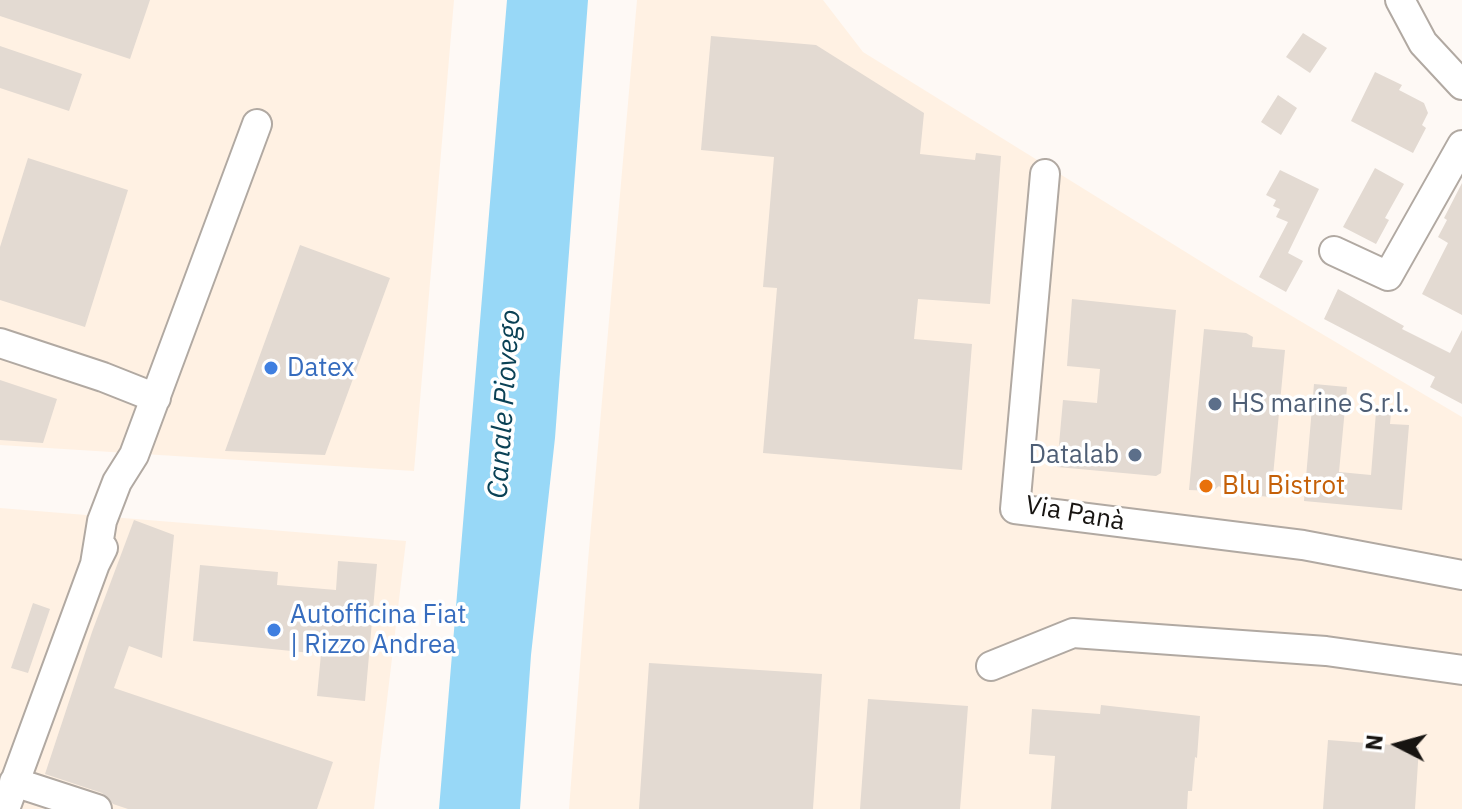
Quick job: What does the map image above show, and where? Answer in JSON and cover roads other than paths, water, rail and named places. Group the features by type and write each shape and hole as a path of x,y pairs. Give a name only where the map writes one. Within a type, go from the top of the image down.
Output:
{"street":[{"path":"1400,0 1423,43 1462,85"},
{"path":"5,809 95,564 102,521 117,482 134,455 257,124"},
{"path":"1334,251 1388,276 1462,145"},
{"name":"Via Panà","path":"1045,174 1015,509 1303,545 1462,575"},
{"path":"0,343 156,398"},
{"path":"991,666 1073,633 1326,651 1462,670"},
{"path":"14,782 97,809"}],"water":[{"name":"Canale Piovego","path":"507,0 588,0 555,438 531,655 520,809 439,809"}],"place":[{"name":"Datex","path":"271,368"},
{"name":"HS marine S.r.l.","path":"1215,404"},
{"name":"Datalab","path":"1135,455"},
{"name":"Blu Bistrot","path":"1206,486"},
{"name":"Autofficina Fiat | Rizzo Andrea","path":"274,630"}]}
